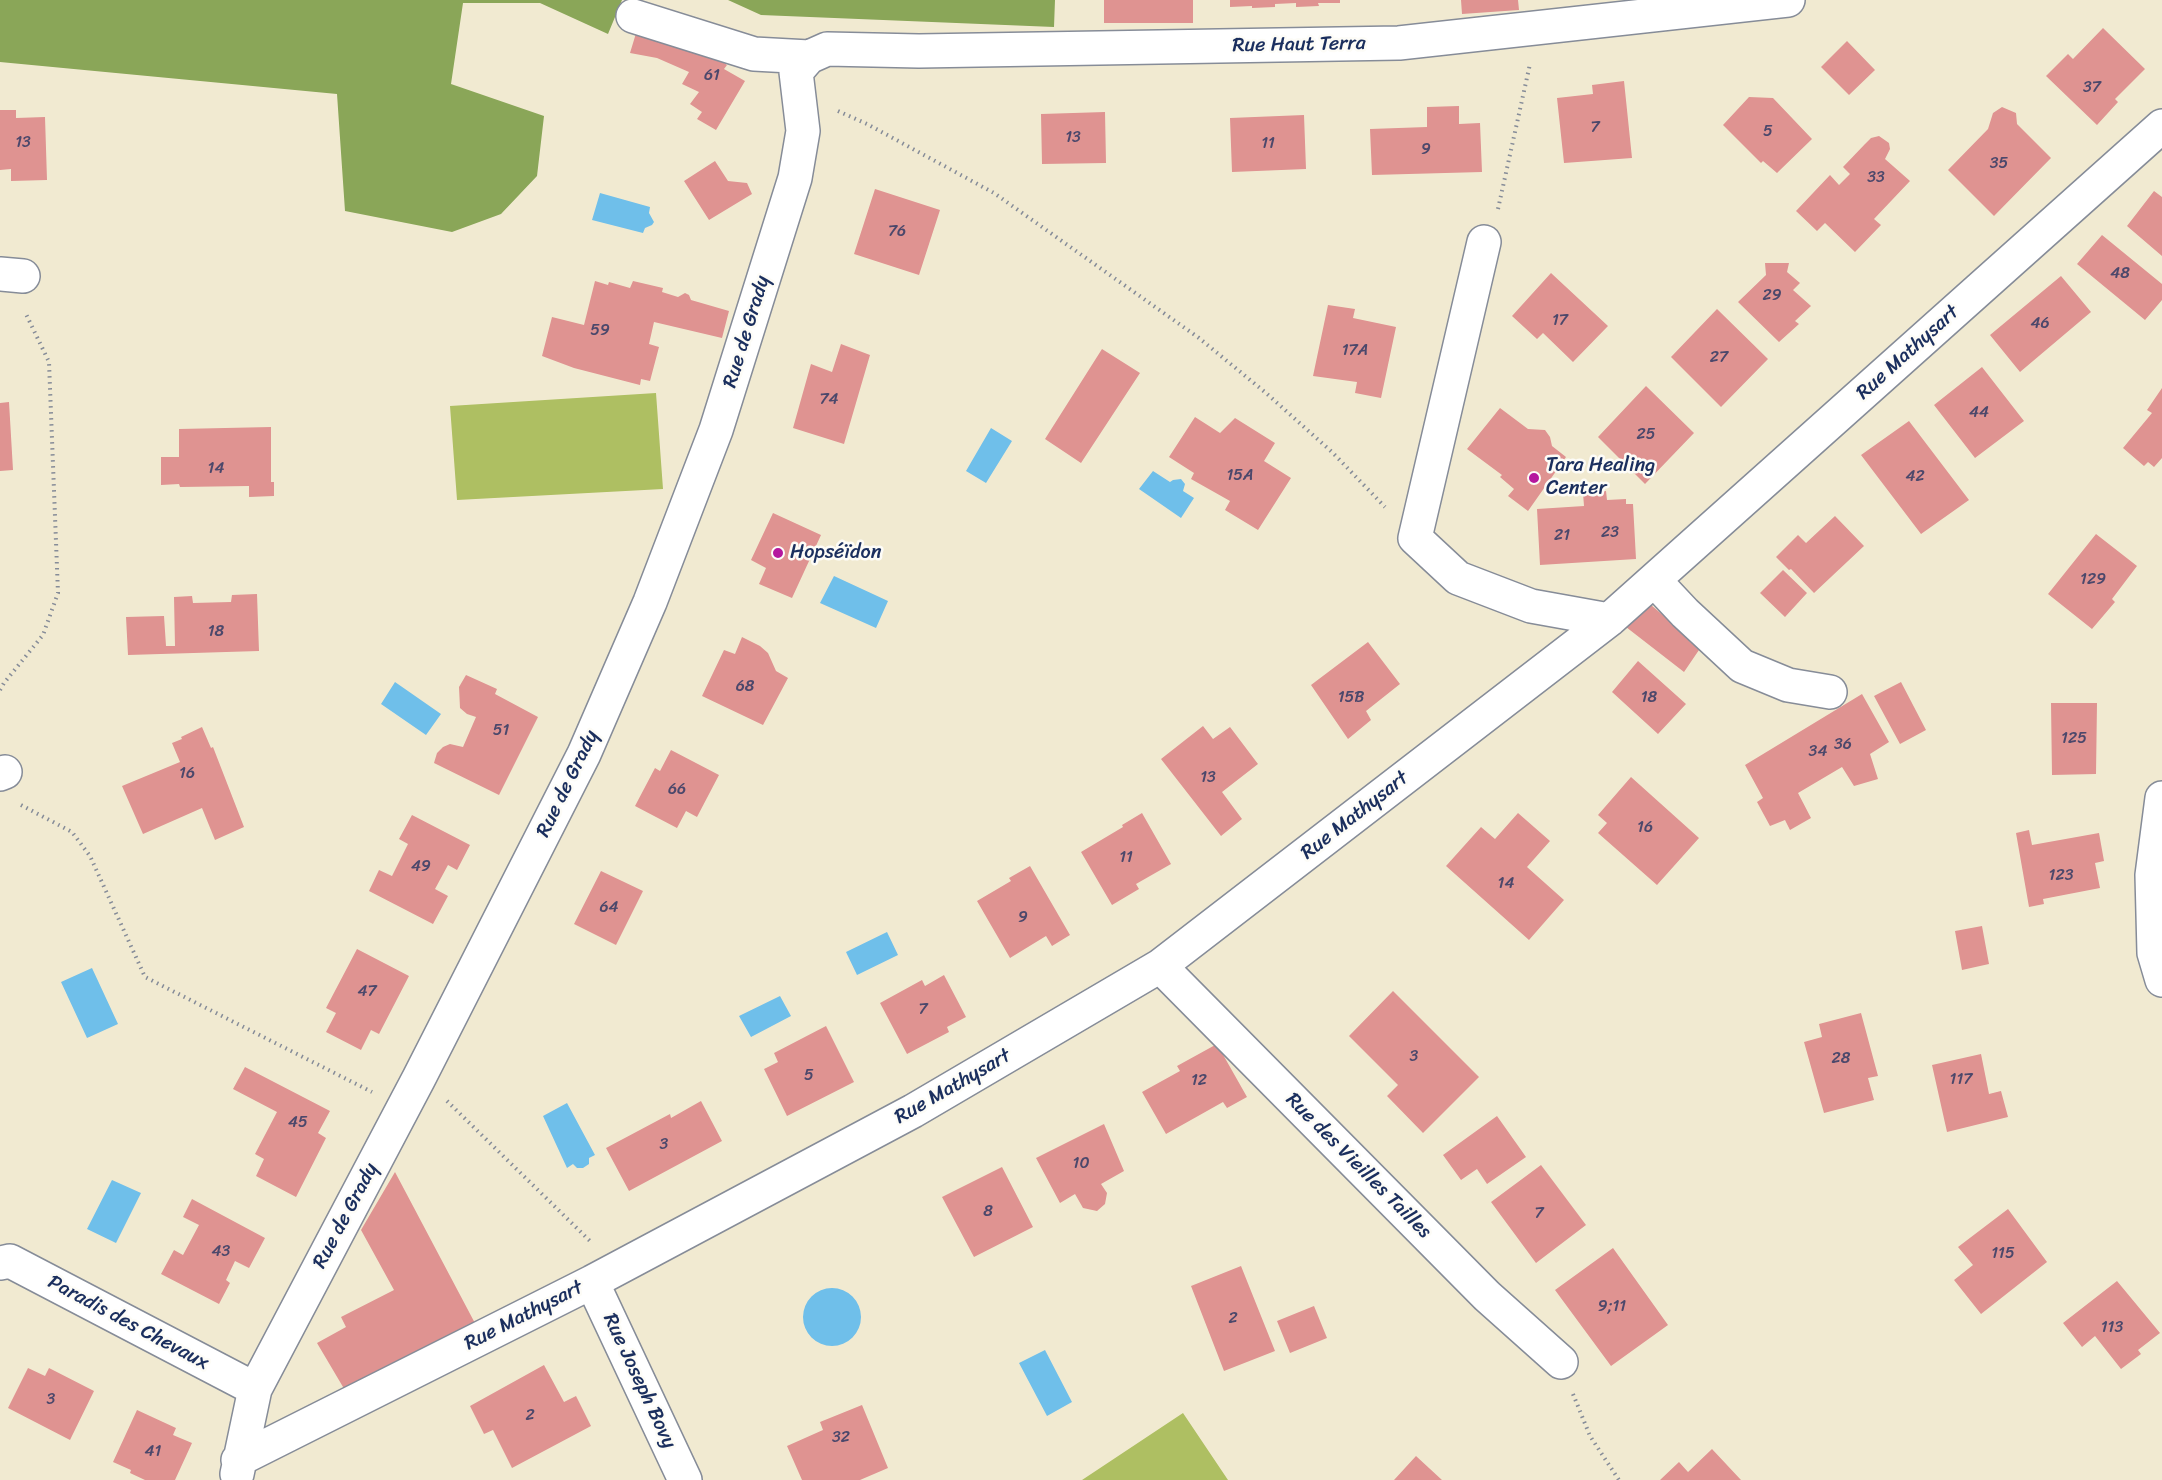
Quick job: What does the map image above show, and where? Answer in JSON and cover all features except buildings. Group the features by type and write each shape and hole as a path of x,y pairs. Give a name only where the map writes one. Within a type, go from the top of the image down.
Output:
{"street":[{"name":"Rue Haut Terra","path":"633,16 754,54 809,57 827,49 919,51 1399,43 1788,0"},
{"name":"Rue de Grady","path":"237,1470 255,1389 419,1078 584,754 650,602 716,430 795,178 803,131 796,72 809,57"},
{"name":"Rue Mathysart","path":"237,1470 913,1111 1160,966 1609,620 2162,126"},
{"path":"1484,242 1416,538 1458,578 1531,606 1609,620"},
{"path":"1654,580 1685,613 1742,666 1788,685 1830,692"},
{"path":"2162,798 2152,875 2154,953 2162,980"},
{"name":"Rue des Vieilles Tailles","path":"1160,966 1493,1302 1561,1362"},
{"name":"Paradis des Chevaux","path":"0,1263 10,1261 255,1389"},
{"name":"Rue Joseph Bovy","path":"604,1275 685,1480"}],"path":[{"path":"1484,242 1492,234 1529,68 1534,28"},
{"path":"799,93 867,124 994,193 1199,338 1266,393 1333,453 1416,538"},
{"path":"0,690 43,635 58,592 49,362 25,315 12,275"},
{"path":"6,782 72,832 90,856 145,977 402,1108"},
{"path":"419,1078 442,1096 604,1275"},
{"path":"1561,1362 1590,1436 1619,1480"}],"green space":[{"path":"0,0 622,0 608,34 540,3 463,3 451,84 544,116 537,176 501,214 452,232 345,211 337,94 0,62"},
{"path":"728,0 1055,0 1054,27 761,15"},
{"path":"656,393 663,489 457,500 450,406"},
{"path":"1183,1413 1228,1480 1082,1480"}],"water":[{"path":"600,193 650,207 649,213 654,222 645,228 643,233 592,220"},
{"path":"991,428 1012,441 986,483 966,471"},
{"path":"1153,471 1170,482 1181,479 1185,484 1183,491 1194,498 1181,518 1139,489"},
{"path":"834,576 888,601 876,628 820,603"},
{"path":"395,682 441,714 426,735 381,704"},
{"path":"887,932 898,955 857,975 846,952"},
{"path":"92,968 118,1024 87,1038 61,982"},
{"path":"780,996 791,1016 751,1037 739,1016"},
{"path":"567,1103 595,1155 589,1158 589,1164 583,1168 577,1168 573,1164 567,1168 543,1116"},
{"path":"112,1180 141,1193 116,1243 87,1229"},
{"path":"826,1288 838,1288 853,1296 861,1311 861,1323 853,1338 838,1346 826,1346 811,1338 803,1323 803,1311 811,1296"},
{"path":"1045,1350 1072,1402 1047,1416 1019,1363"}],"place":[{"name":"Tara Healing Center","path":"1534,478"},
{"name":"Hopséïdon","path":"778,553"}]}
